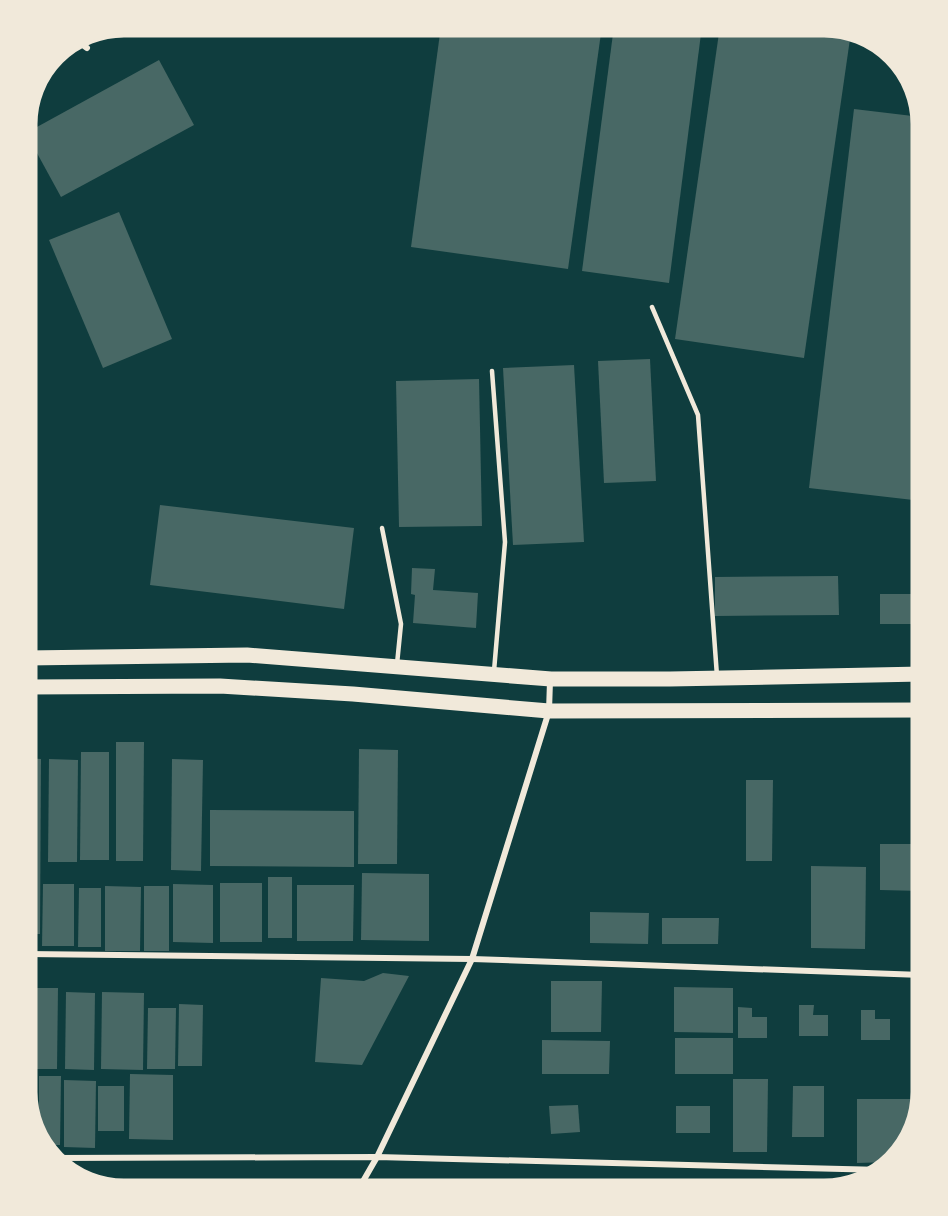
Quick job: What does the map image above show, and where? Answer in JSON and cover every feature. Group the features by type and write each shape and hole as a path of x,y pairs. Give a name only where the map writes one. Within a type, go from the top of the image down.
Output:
{"main road":[{"path":"36,658 247,655 551,679 912,674"},
{"path":"36,687 220,686 353,694 549,711 912,711"}],"street":[{"path":"363,1180 377,1157 472,959 549,711 551,679"},
{"path":"36,954 472,959 912,975"},
{"path":"66,1158 377,1157 864,1170"}],"lane":[{"path":"652,307 698,415 717,678"},
{"path":"492,371 505,542 494,674"},
{"path":"382,528 401,624 396,666"}],"building":[{"path":"440,36 601,36 568,269 411,247"},
{"path":"613,36 701,36 669,283 582,271"},
{"path":"719,36 830,36 850,40 804,358 675,339"},
{"path":"159,60 194,125 61,197 36,151 36,128"},
{"path":"854,109 911,116 912,500 809,488"},
{"path":"119,212 172,339 103,368 49,240"},
{"path":"650,359 656,481 604,483 598,361"},
{"path":"574,365 584,542 513,545 503,368"},
{"path":"479,379 482,526 399,527 396,381"},
{"path":"160,505 354,528 344,609 150,585"},
{"path":"412,568 435,569 433,590 478,593 476,628 413,623 415,595 411,594"},
{"path":"838,576 839,615 715,616 715,577"},
{"path":"880,594 912,594 912,624 880,624"},
{"path":"116,742 144,742 143,861 116,861"},
{"path":"359,749 398,750 397,864 358,864"},
{"path":"81,752 109,752 109,860 80,860"},
{"path":"36,759 41,759 40,934 36,934"},
{"path":"49,759 78,760 77,862 48,862"},
{"path":"172,759 203,760 201,871 171,870"},
{"path":"746,780 773,780 772,861 746,861"},
{"path":"210,810 354,811 354,867 210,866"},
{"path":"880,844 912,844 912,891 880,890"},
{"path":"811,866 866,867 865,949 811,948"},
{"path":"362,873 429,874 429,941 361,940"},
{"path":"268,877 292,877 292,938 268,938"},
{"path":"220,883 262,883 262,942 220,942"},
{"path":"43,884 74,884 74,946 42,946"},
{"path":"173,884 213,885 213,943 173,942"},
{"path":"297,885 354,885 353,941 297,941"},
{"path":"105,886 141,887 140,951 105,951"},
{"path":"144,886 169,886 169,951 144,951"},
{"path":"79,888 101,888 101,947 78,947"},
{"path":"590,912 649,913 648,944 590,943"},
{"path":"662,918 719,918 718,944 662,944"},
{"path":"383,973 409,976 362,1065 315,1062 321,978 364,981"},
{"path":"551,981 602,981 601,1032 551,1032"},
{"path":"674,987 733,988 733,1033 674,1032"},
{"path":"36,988 58,988 57,1069 36,1069"},
{"path":"66,992 95,993 94,1070 65,1069"},
{"path":"102,992 144,993 143,1070 101,1069"},
{"path":"179,1004 203,1005 202,1066 178,1066"},
{"path":"799,1005 814,1005 813,1015 828,1015 828,1036 799,1036"},
{"path":"738,1007 752,1008 752,1017 767,1017 767,1038 738,1038"},
{"path":"148,1008 176,1008 175,1069 147,1069"},
{"path":"861,1010 875,1010 875,1019 890,1019 890,1040 861,1040"},
{"path":"675,1038 733,1038 733,1074 675,1074"},
{"path":"542,1040 610,1041 609,1074 542,1074"},
{"path":"130,1074 173,1075 173,1140 129,1139"},
{"path":"39,1076 61,1076 60,1145 54,1145 51,1141 39,1115"},
{"path":"733,1079 768,1079 767,1152 733,1152"},
{"path":"64,1080 96,1081 95,1148 64,1147"},
{"path":"98,1086 124,1086 124,1131 98,1131"},
{"path":"793,1086 824,1086 824,1137 792,1137"},
{"path":"857,1099 911,1099 905,1126 890,1150 876,1162 857,1163"},
{"path":"578,1105 580,1132 551,1134 549,1106"},
{"path":"676,1106 710,1106 710,1133 676,1133"}]}
